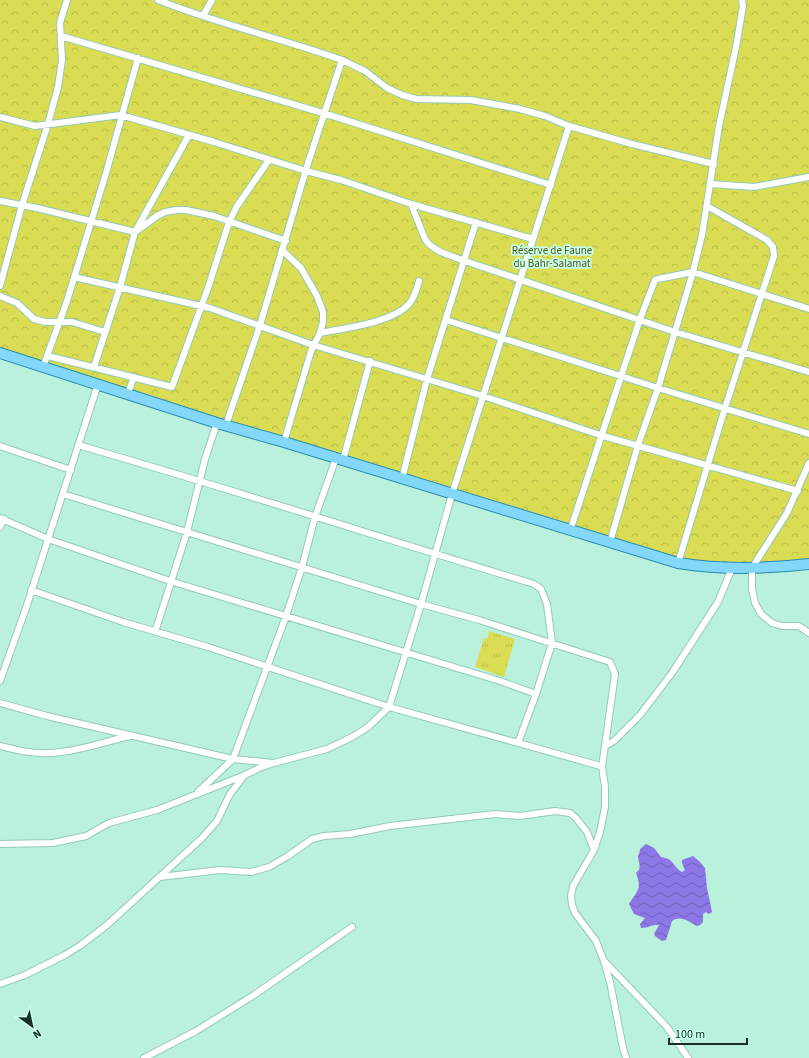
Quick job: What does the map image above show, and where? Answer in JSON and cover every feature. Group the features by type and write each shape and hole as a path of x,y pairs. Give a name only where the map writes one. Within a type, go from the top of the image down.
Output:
{"main road":[{"path":"0,353 221,424 284,442 678,564 732,568 809,564"}],"street":[{"path":"0,286 22,205 48,124 58,87 61,71 62,16 67,0"},
{"path":"158,0 203,16 315,50 342,60 365,71 387,88 402,95 416,99 471,100 520,109 545,116 569,126 632,144 714,164"},
{"path":"203,16 212,0"},
{"path":"610,542 638,445 676,332 693,272 711,184 719,126 744,2"},
{"path":"61,36 323,114 551,186"},
{"path":"44,366 60,322 106,173 138,58"},
{"path":"155,632 170,580 187,532 200,480 260,325 323,114 342,60"},
{"path":"0,117 31,126 121,115 306,171 368,188 411,204 533,239"},
{"path":"0,844 53,843 86,836 109,823 157,810 259,768 327,749 354,736 368,727 389,707 436,554 452,494 569,126"},
{"path":"94,367 120,287 135,232 189,135"},
{"path":"48,356 172,387 208,288 229,222 237,206 269,160"},
{"path":"711,184 754,188 809,177"},
{"path":"0,201 135,232 165,212 186,210 214,216 286,241"},
{"path":"411,204 428,244 434,248 465,261 676,332 809,372"},
{"path":"678,564 725,408 774,256 773,247 767,240 707,206"},
{"path":"402,479 427,379 476,222"},
{"path":"282,250 301,268 317,296 323,312 323,322 314,345 284,442"},
{"path":"570,531 640,319 655,280 658,278 693,272 809,309"},
{"path":"74,277 201,306 260,325 314,345 483,396 602,436 798,491"},
{"path":"320,332 361,325 387,317 403,310 410,303 419,281"},
{"path":"0,296 17,303 34,319 45,322 72,322 105,332"},
{"path":"446,320 658,388 809,434"},
{"path":"195,795 233,759 286,616 302,567 315,517 339,459 370,361"},
{"path":"128,394 134,377"},
{"path":"0,681 1,671 31,590 98,384"},
{"path":"78,445 200,480 534,584 541,590 547,604 552,643 536,694 518,743"},
{"path":"0,446 71,470"},
{"path":"809,463 798,491 787,513 752,568 752,589 755,603 761,614 772,623 782,626 799,626 809,633"},
{"path":"63,494 421,604 479,620 610,662 615,674 602,768 605,787 604,807 600,832 594,850 573,886 571,896 575,913 596,941 604,961 610,982 626,1058"},
{"path":"0,527 2,518 48,539 170,580 500,681 536,694"},
{"path":"605,746 614,741 640,715 672,673 718,602 732,568"},
{"path":"31,590 155,632 389,707 597,765 602,768"},
{"path":"0,703 47,716 233,759 274,763"},
{"path":"0,746 19,751 49,753 73,750 133,735"},
{"path":"0,984 25,974 64,955 81,945 107,925 210,829 217,821 230,794 245,775"},
{"path":"160,877 220,870 251,872 269,867 312,839 324,836 350,834 390,826 495,814 520,816 555,811 570,813 587,832 594,850"},
{"path":"144,1058 196,1032 254,995 352,927"},
{"path":"604,961 668,1027 688,1058"}],"green space":[{"name":"Réserve de Faune du Bahr-Salamat","path":"0,0 809,0 809,564 697,566 0,353"},
{"path":"489,631 515,639 504,677 475,667 484,638 487,639"}],"water":[{"path":"646,844 654,848 661,857 669,859 682,872 685,870 682,860 693,856 705,868 712,912 709,914 706,912 703,914 703,922 697,926 688,921 675,919 672,921 666,940 662,941 654,934 659,925 641,928 640,924 645,918 634,914 629,904 639,886 636,873 640,867 638,856 640,849"}]}
